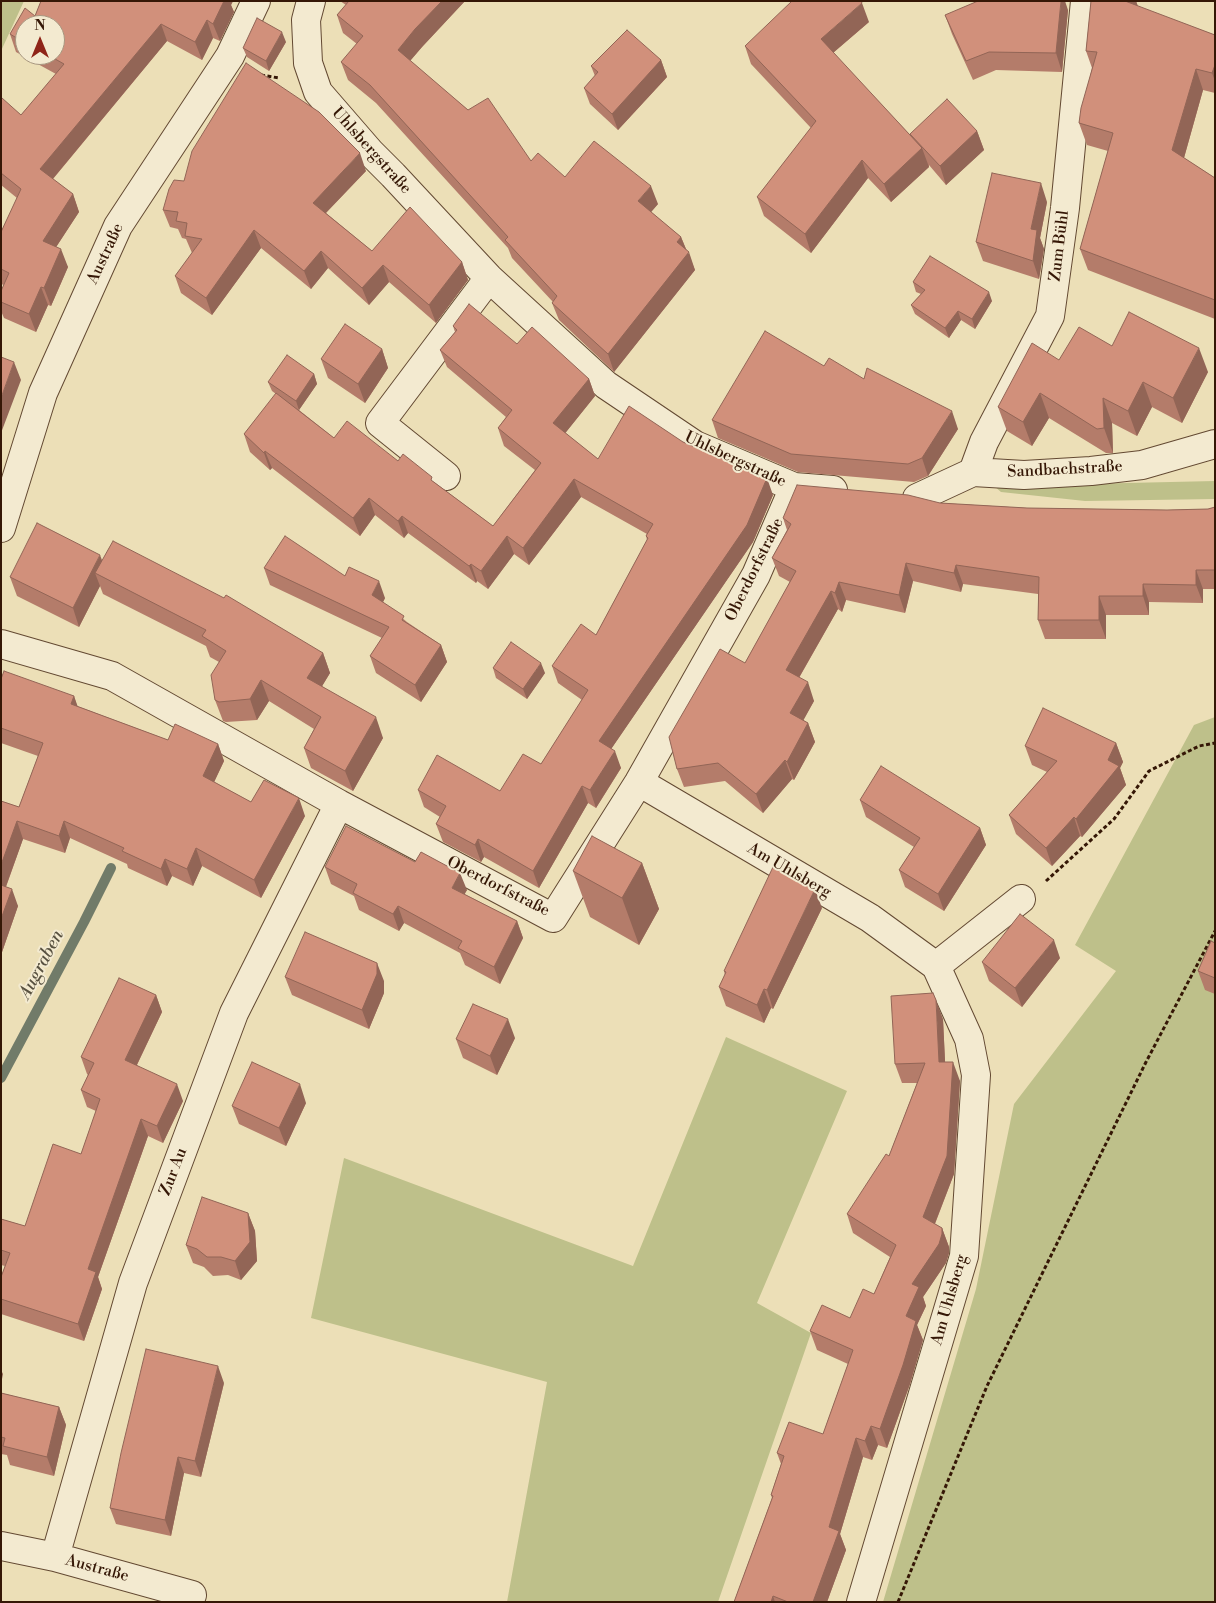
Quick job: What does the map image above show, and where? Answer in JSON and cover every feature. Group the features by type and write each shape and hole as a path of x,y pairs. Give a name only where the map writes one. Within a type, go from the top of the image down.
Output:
{"street":[{"name":"Austraße","path":"1,528 43,392 118,226 230,56 256,1"},
{"name":"Uhlsbergstraße","path":"311,1 306,20 308,63 318,92 370,152 488,278 606,386 695,444 794,487 860,493"},
{"name":"Zum Bühl","path":"973,472 984,442 1050,316 1065,208 1085,1"},
{"path":"446,476 380,423 488,278"},
{"name":"Sandbachstraße","path":"917,498 973,472 1024,475 1091,471 1142,465 1215,444"},
{"name":"Oberdorfstraße","path":"1,644 112,676 339,804 553,918 639,782 756,575 794,487"},
{"path":"888,495 917,498 948,506 958,506"},
{"name":"Am Uhlsberg","path":"639,782 870,918 936,966 968,1039 976,1075 964,1256 861,1602"},
{"name":"Zur Au","path":"55,1558 133,1283 234,1013 339,804"},
{"path":"936,966 1021,899"},
{"name":"Austraße","path":"1,1546 55,1558 192,1595"}],"path":[{"path":"1021,899 1046,880 1114,819 1149,771 1199,746 1215,743"},
{"path":"898,1602 987,1386 1146,1062 1215,931"}],"green space":[{"path":"1,1 24,1 18,15 15,15 15,21 1,51"},
{"path":"1215,481 1215,499 1085,501 1001,492 994,486"},
{"path":"1215,717 1215,1602 883,1602 976,1289 1014,1104 1116,971 1075,945 1194,725"},
{"path":"726,1037 847,1091 757,1303 811,1333 718,1602 507,1602 547,1382 311,1318 344,1158 633,1266"}],"building":[{"path":"41,1 224,1 213,24 207,20 195,42 161,24 40,169 73,194 43,241 61,249 44,288 41,287 29,314 1,302 1,291 9,273 1,269 1,232 21,189 1,173 1,99 21,115 65,65 65,15 35,15"},
{"path":"349,1 442,1 398,50 468,110 488,98 531,161 538,153 565,177 594,141 651,186 638,201 681,237 677,242 689,252 608,354 552,303 557,296 505,240 508,237 370,85 341,62 363,36 337,15"},
{"path":"792,1 861,1 862,3 821,39 922,148 884,184 862,160 805,234 757,197 816,121 745,46"},
{"path":"978,1 1061,1 1056,53 989,52 966,61 945,15"},
{"path":"1091,1 1125,1 1215,35 1215,65 1212,73 1196,69 1172,150 1215,178 1215,300 1080,249 1113,133 1079,123 1081,108 1097,52 1086,51"},
{"path":"25,8 34,15 21,15"},
{"path":"257,18 282,32 266,61 243,48"},
{"path":"15,25 15,37 10,34"},
{"path":"627,30 661,60 612,114 584,88 598,72 591,66"},
{"path":"246,63 319,112 360,153 313,203 372,251 410,207 462,262 429,305 383,265 362,288 321,251 304,271 254,230 206,298 175,276 202,239 185,236 187,223 176,221 178,212 163,210 169,189 174,180 184,181 192,151"},
{"path":"947,99 977,131 940,166 910,134"},
{"path":"992,173 1041,183 1031,229 1037,230 1033,261 976,242"},
{"path":"930,256 989,292 972,319 958,311 945,328 911,305 925,290 913,282"},
{"path":"469,304 517,344 532,327 589,379 553,423 598,459 629,406 683,442 767,478 747,525 599,741 615,751 590,790 582,786 533,871 478,839 475,845 436,824 446,806 418,790 437,755 500,791 523,754 541,764 588,690 552,666 581,624 596,635 648,538 646,536 653,524 574,479 523,548 507,536 481,571 471,564 469,566 402,516 398,521 369,498 353,518 265,451 264,453 244,434 276,393 334,438 347,421 398,461 403,454 432,477 431,480 493,526 541,463 498,428 512,410 440,350 457,330 453,326"},
{"path":"1129,312 1199,348 1173,398 1143,382 1128,411 1103,398 1104,428 1097,429 1040,393 1023,422 998,407 1032,343 1059,360 1079,327 1112,346"},
{"path":"345,324 382,349 358,384 321,359"},
{"path":"765,331 824,366 829,358 864,379 867,368 952,411 922,458 908,464 791,454 712,420"},
{"path":"287,355 314,374 296,401 268,382"},
{"path":"1,357 14,362 1,398"},
{"path":"797,485 908,495 940,503 1027,508 1167,510 1208,509 1215,507 1215,570 1196,570 1196,585 1143,584 1143,596 1099,596 1099,620 1038,620 1039,577 956,565 954,573 906,563 899,595 839,582 835,593 831,591 786,670 808,682 790,713 808,723 787,762 785,760 756,794 718,763 677,769 669,737 720,649 745,663 796,571 772,558 791,524 783,518"},
{"path":"37,523 100,555 73,608 10,577"},
{"path":"285,536 345,576 349,567 379,581 372,595 404,616 402,620 441,645 415,685 370,656 389,627 264,568"},
{"path":"113,541 224,598 226,595 323,653 307,678 376,717 345,771 304,748 321,717 261,680 250,699 219,702 215,700 211,675 226,651 202,636 206,630 95,573"},
{"path":"511,642 541,663 523,689 493,668"},
{"path":"4,671 74,696 71,704 168,740 175,724 218,744 203,776 251,802 264,780 299,798 254,880 196,848 187,869 165,859 161,869 122,851 124,848 64,821 59,836 17,821 1,865 1,801 19,807 43,743 1,728 1,679"},
{"path":"1043,708 1116,743 1108,760 1119,766 1076,819 1074,817 1046,848 1009,815 1057,761 1025,746"},
{"path":"881,766 980,828 938,894 899,870 920,838 860,800"},
{"path":"346,826 415,862 421,852 460,873 452,888 517,921 494,967 458,948 462,941 398,906 393,914 353,893 357,884 325,867"},
{"path":"592,836 642,863 622,898 573,871"},
{"path":"773,867 815,889 767,990 764,989 757,1005 719,987 726,972 724,971"},
{"path":"1,885 12,889 1,919"},
{"path":"1020,914 1054,940 1015,988 982,962"},
{"path":"305,932 377,963 377,974 362,1010 285,977"},
{"path":"1211,941 1215,943 1215,978 1198,971"},
{"path":"119,978 156,995 125,1060 177,1084 157,1126 141,1119 88,1269 96,1272 78,1324 1,1299 1,1277 10,1253 1,1250 1,1219 25,1226 53,1144 81,1154 100,1099 81,1090 94,1063 81,1057"},
{"path":"933,993 936,1000 939,1062 953,1062 947,1156 923,1217 942,1228 942,1234 939,1244 912,1284 919,1287 906,1316 916,1321 903,1365 880,1429 871,1426 865,1441 856,1438 829,1527 839,1531 813,1602 788,1602 773,1596 771,1602 734,1602 773,1496 771,1495 784,1456 777,1453 789,1422 823,1434 853,1350 810,1331 822,1305 850,1318 863,1289 874,1294 896,1245 847,1214 886,1154 889,1156 925,1063 895,1064 891,996"},
{"path":"473,1004 508,1019 490,1056 456,1039"},
{"path":"252,1062 300,1084 279,1128 232,1106"},
{"path":"202,1197 248,1213 250,1242 235,1261 221,1257 207,1257 197,1249 186,1245"},
{"path":"146,1349 218,1366 195,1461 178,1457 165,1520 110,1508"},
{"path":"1,1393 59,1407 47,1457 3,1446 5,1438 1,1437"}],"waterway":[{"name":"Augraben","path":"1,1078 111,868"}]}
